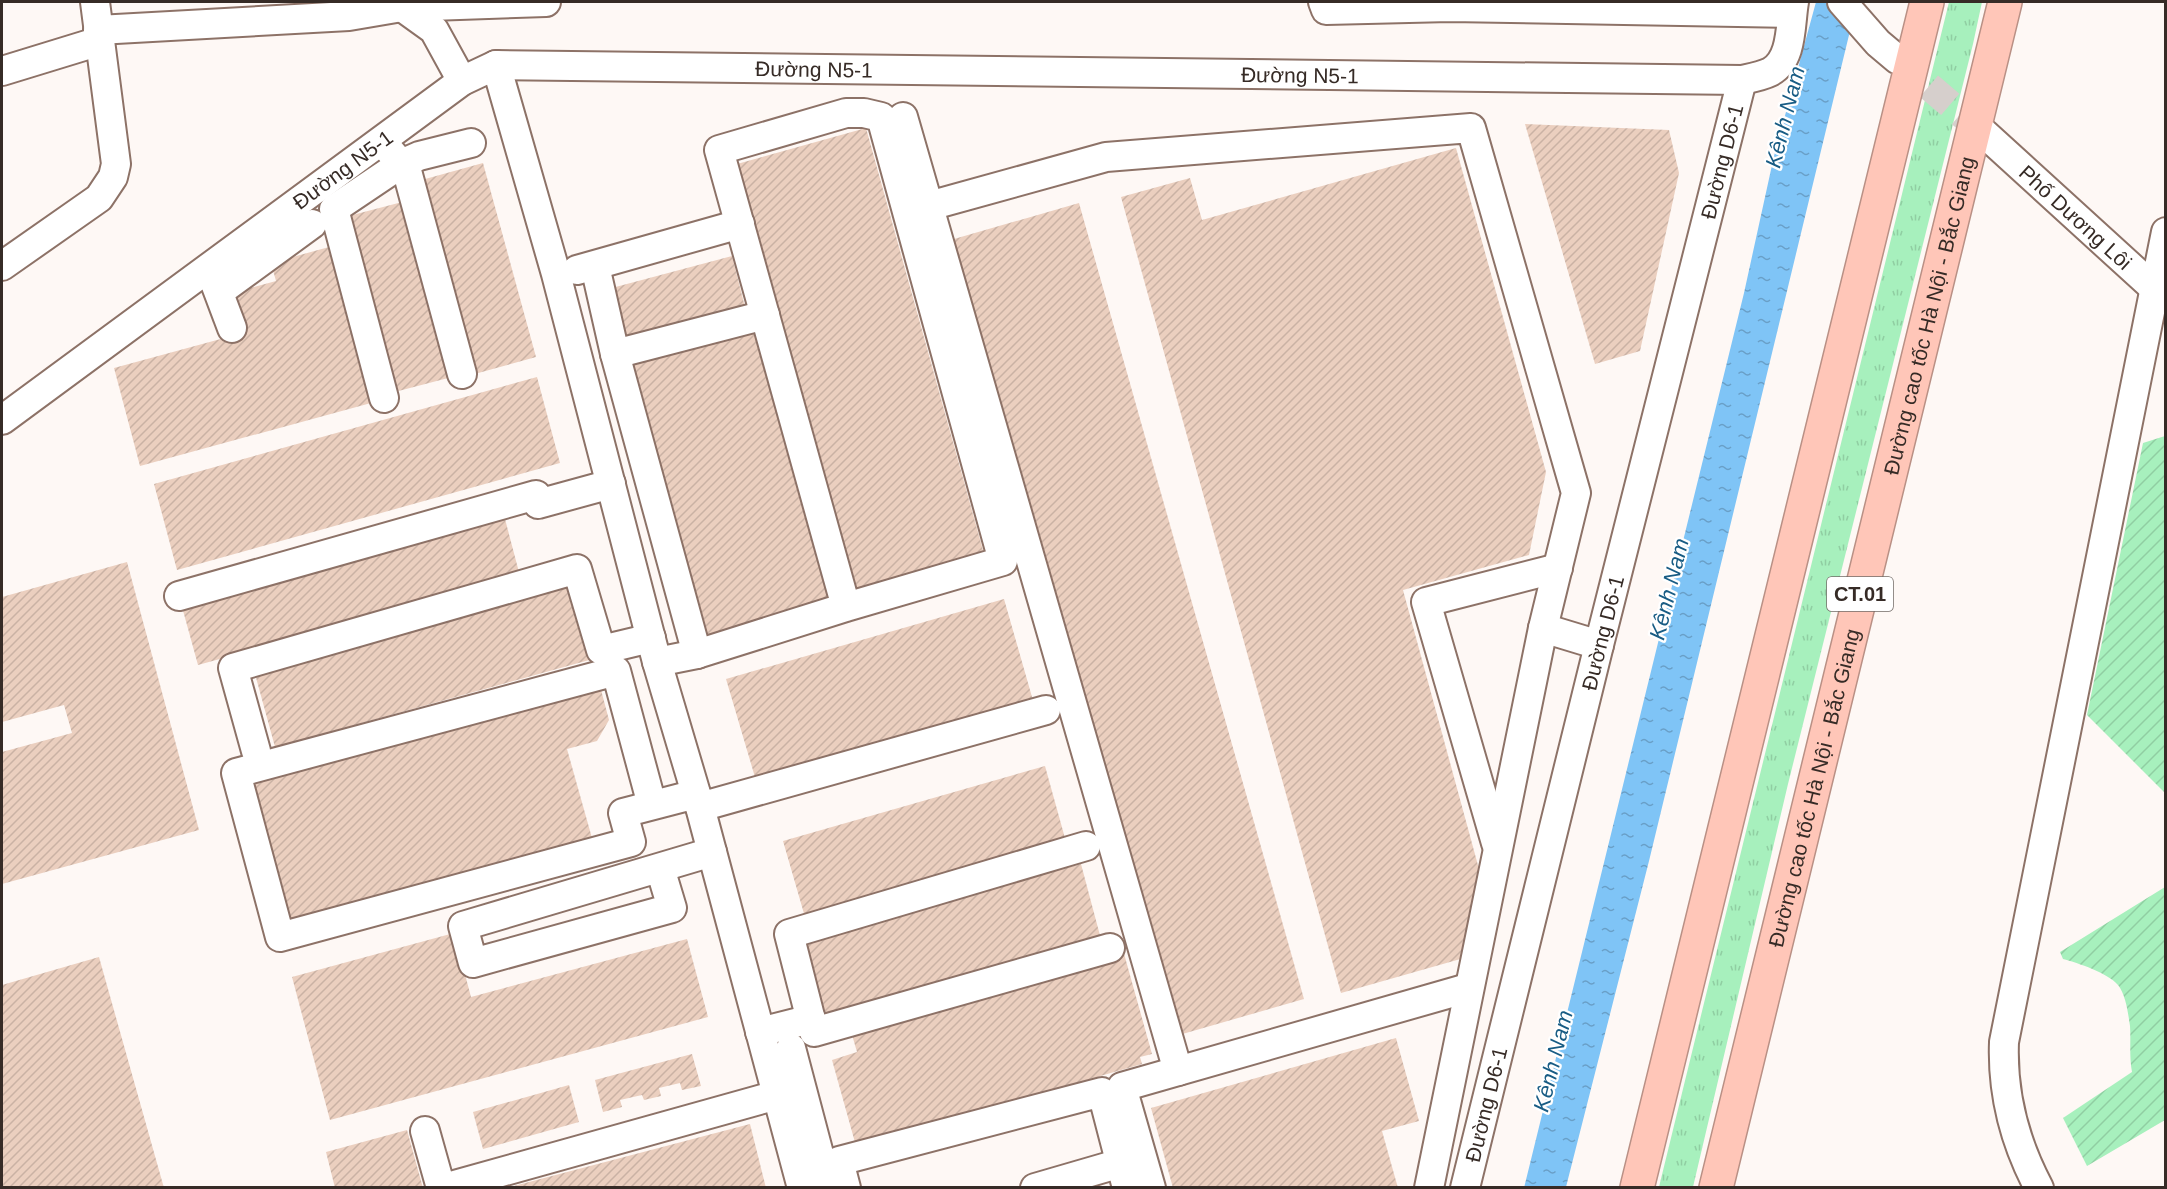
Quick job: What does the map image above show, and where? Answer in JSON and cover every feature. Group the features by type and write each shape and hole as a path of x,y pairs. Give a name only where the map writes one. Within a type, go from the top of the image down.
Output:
{"highway":[{"path":"1638,1188 1927,2"},
{"name":"Đường cao tốc Hà Nội - Bắc Giang","path":"1716,1188 2005,2"}],"street":[{"path":"2,266 99,198 113,177 116,164 95,2"},
{"path":"2,71 99,35 218,12 350,16 401,4 546,2"},
{"path":"1323,2 1326,10 1449,4 1793,7"},
{"path":"1842,2 1888,51"},
{"path":"401,4 434,30 462,81"},
{"name":"Đường N5-1","path":"2,420 214,280 381,141 462,81 496,65 1742,81 1771,72 1780,64 1785,56 1793,7"},
{"path":"496,65 556,274 654,650 698,800 802,1188"},
{"name":"Đường D6-1","path":"1466,1188 1599,645 1742,81"},
{"path":"256,751 232,668 577,569 601,650 654,650 697,654 1002,561 881,117 864,112 846,114 719,150 846,607"},
{"path":"903,117 1178,1071"},
{"path":"929,206 1106,157 1471,128 1576,493 1543,628 1429,1188"},
{"name":"Phố Dương Lôi","path":"1985,134 2160,295"},
{"path":"381,141 407,171 462,374"},
{"path":"384,398 334,209 401,165 419,156 471,143"},
{"path":"232,328 214,280 312,224"},
{"path":"556,274 595,266 740,224"},
{"path":"2039,1188 2013,1130 2005,1085 2004,1042 2160,295 2166,232"},
{"path":"595,266 615,354 697,654"},
{"path":"615,354 765,315"},
{"path":"179,596 536,495 538,504 611,484"},
{"path":"1497,848 1425,602 1558,568"},
{"path":"1543,628 1599,645"},
{"path":"652,805 616,671 236,772 280,937 630,842 623,813 652,805 698,800 1046,710"},
{"path":"1086,846 789,934 814,1032 1110,948"},
{"path":"660,868 672,908 473,963 463,926 712,852"},
{"path":"1152,1188 1122,1087 1468,988"},
{"path":"760,1032 811,1019"},
{"path":"791,1048 828,1188"},
{"path":"846,1188 839,1161 1102,1092 1124,1175 1035,1188"},
{"path":"425,1131 442,1188 777,1095"}],"green space":[{"path":"1949,2 1982,2 1973,44 1788,784 1693,1187 1659,1187"},
{"path":"2166,436 2165,793 2087,715 2143,443"},
{"path":"2165,887 2165,1120 2087,1166 2063,1118 2132,1072 2130,1026 2125,999 2118,985 2100,973 2063,959 2060,952"}],"water":[{"name":"Kênh Nam","path":"1816,2 1857,2 1649,861 1566,1187 1524,1188 1744,293 1774,156"}],"building":[{"path":"1525,124 1669,130 1679,173 1640,351 1595,364"},
{"path":"866,128 986,561 856,597 737,164"},
{"path":"1456,148 1546,472 1529,555 1403,590 1482,880 1464,958 1341,993 1121,197 1190,178 1202,220"},
{"path":"483,163 536,357 471,375 418,181"},
{"path":"406,201 452,377 387,394 341,218"},
{"path":"1079,203 1304,999 1179,1035 954,239"},
{"path":"329,247 371,403 140,466 114,368 239,334 228,294 276,281 271,263"},
{"path":"732,256 745,307 621,340 608,289"},
{"path":"755,328 832,604 701,641 624,366"},
{"path":"537,377 560,463 177,570 154,484"},
{"path":"505,519 520,576 198,665 182,607"},
{"path":"127,562 199,830 2,884 2,752 72,733 64,705 2,722 2,597"},
{"path":"573,585 593,659 275,747 255,674"},
{"path":"1004,599 1034,704 757,784 726,679"},
{"path":"600,686 609,720 597,741 567,749 592,838 282,924 244,785"},
{"path":"1045,766 1068,849 807,924 783,841"},
{"path":"1081,864 1102,943 825,1019 804,940"},
{"path":"454,933 471,997 687,939 708,1017 330,1120 292,977"},
{"path":"1123,950 1152,1054 1140,1057 1142,1064 856,1146 832,1060 857,1052 850,1028"},
{"path":"99,957 164,1188 2,1188 2,985"},
{"path":"1396,1038 1419,1121 1382,1131 1398,1188 1173,1188 1151,1108"},
{"path":"692,1054 701,1086 682,1090 680,1083 659,1088 661,1096 644,1100 642,1095 620,1100 622,1107 603,1112 595,1080"},
{"path":"569,1085 579,1122 483,1149 473,1112"},
{"path":"750,1124 766,1188 510,1188 510,1187"},
{"path":"407,1130 423,1188 335,1188 326,1152"}],"tunnel":[{"path":"1897,59 1985,134"}]}
